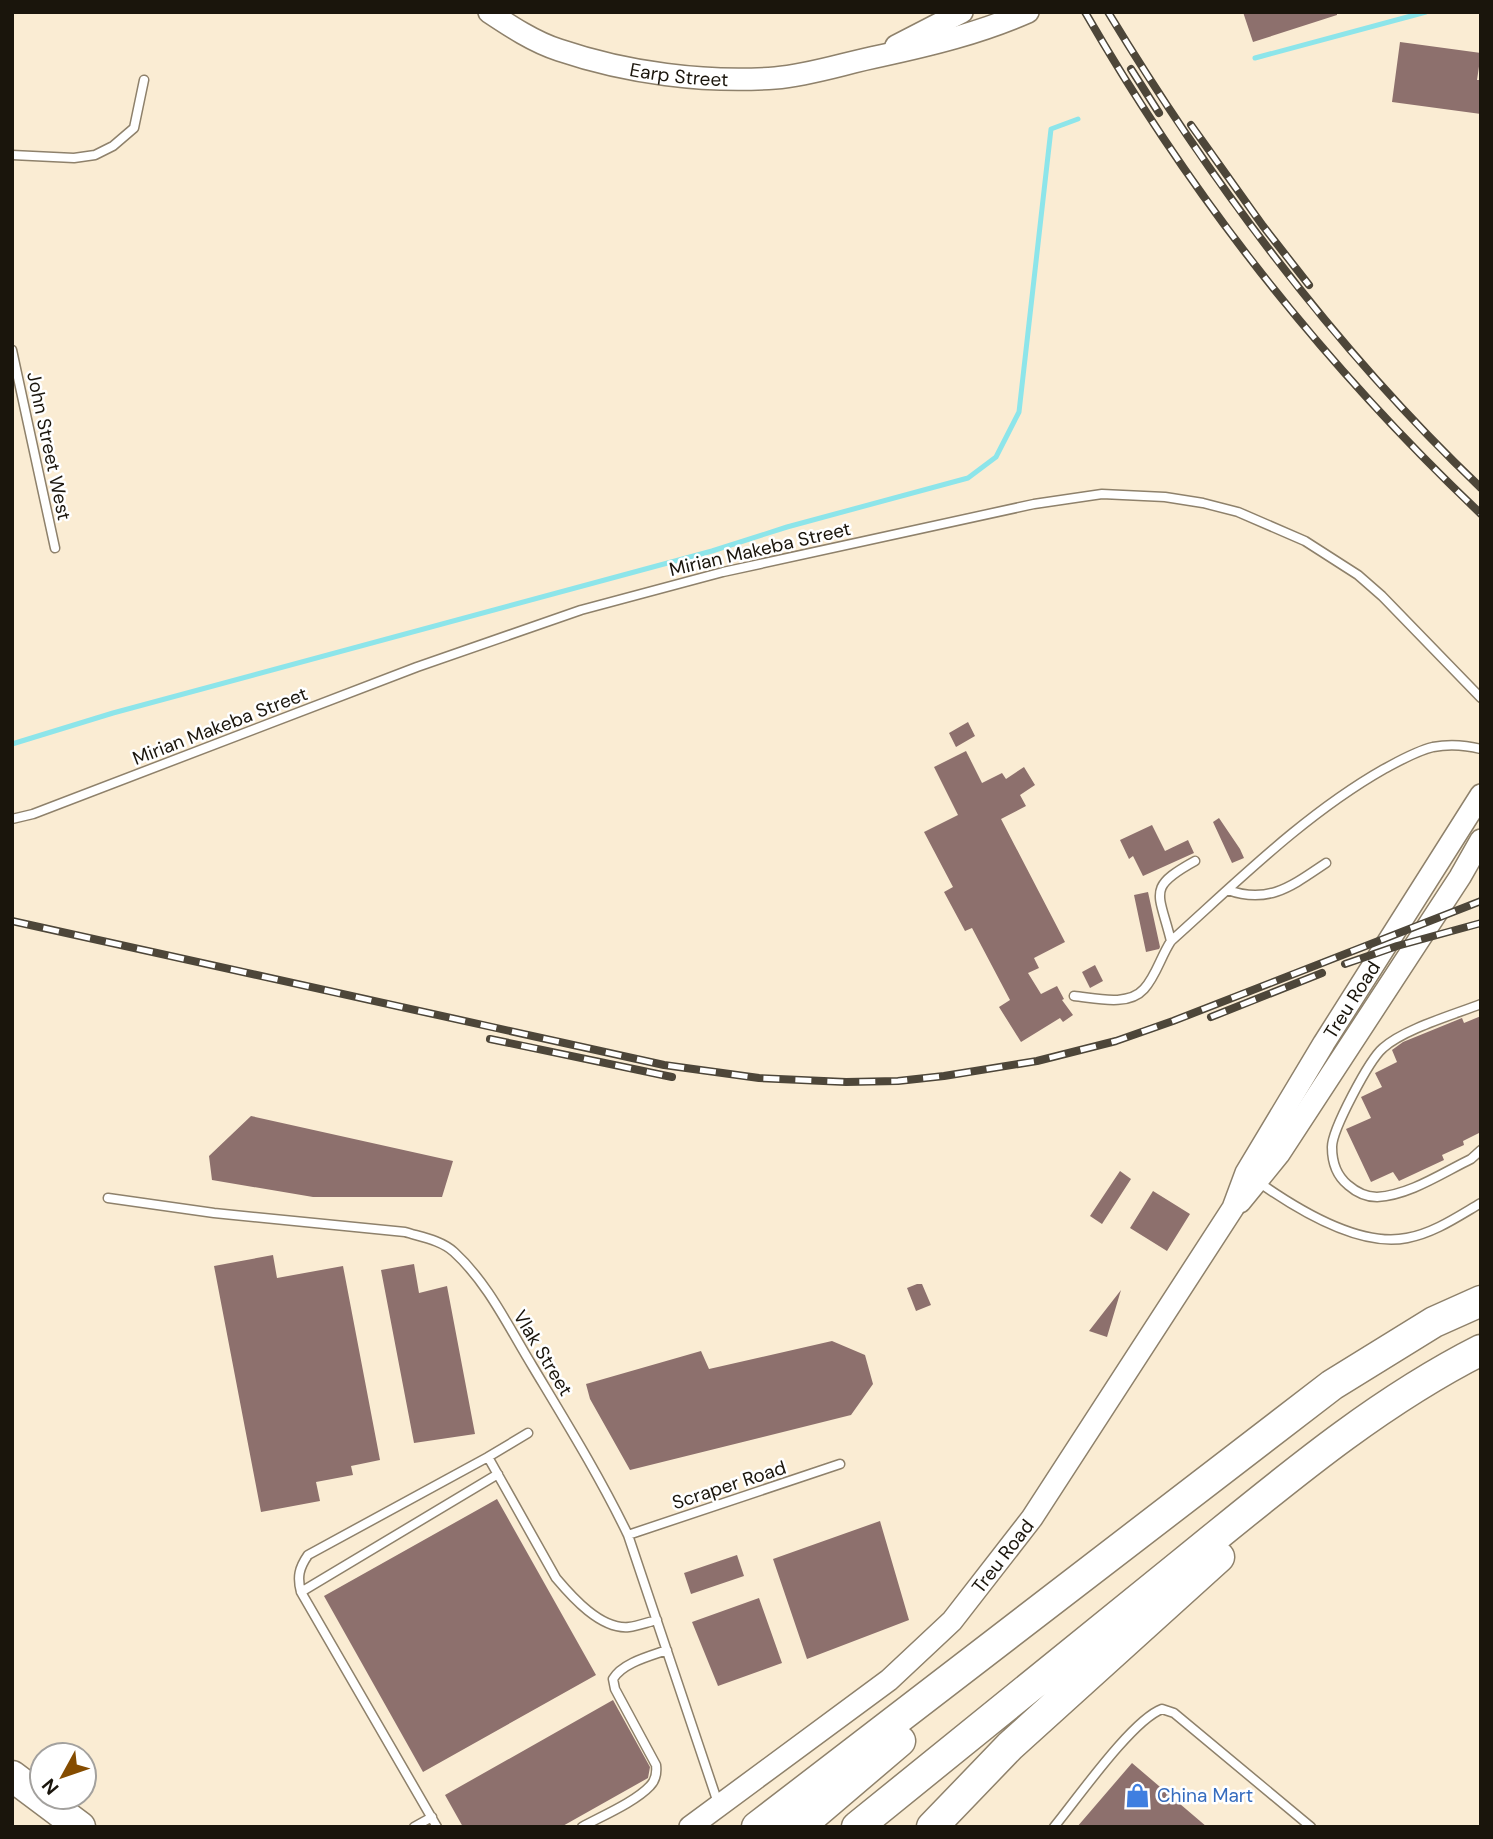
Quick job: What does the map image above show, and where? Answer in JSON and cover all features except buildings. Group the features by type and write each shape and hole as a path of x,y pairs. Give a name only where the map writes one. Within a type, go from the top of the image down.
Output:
{"highway":[{"path":"757,1827 1332,1385 1434,1322 1481,1301"},
{"path":"857,1827 1260,1500 1356,1427 1481,1350"},
{"path":"932,1827 1010,1746 1331,1456 1356,1427"},
{"path":"799,1827 922,1723 960,1684 983,1654"},
{"path":"12,1755 28,1769"},
{"path":"12,1776 80,1827"},
{"path":"72,1811 89,1827"}],"street":[{"name":"Earp Street","path":"488,12 557,50 603,63 658,73 718,78 776,78 826,70 952,40 1028,12"},
{"name":"Earp Street","path":"879,56 962,12"},
{"name":"Treu Road","path":"690,1827 889,1680 961,1611 1032,1518 1233,1208 1361,981 1481,795"},
{"name":"Treu Road","path":"1252,1177 1279,1154 1481,840"}],"lane":[{"path":"12,155 74,158 95,155 113,146 134,128 144,80"},
{"name":"John Street West","path":"12,350 55,548"},
{"name":"Mirian Makeba Street","path":"12,819 33,814 417,667 581,610 723,572 1034,505 1102,494 1165,497 1203,503 1238,512 1305,541 1358,575 1382,596 1481,698"},
{"path":"1074,996 1117,1000 1136,996 1145,989 1171,941 1312,817 1370,777 1432,747 1458,745 1481,749"},
{"path":"1171,941 1159,894 1161,884 1169,876 1195,861"},
{"path":"1228,890 1251,896 1272,894 1287,889 1325,863"},
{"path":"1481,1004 1401,1036 1382,1049 1356,1089 1332,1145 1334,1167 1346,1184 1359,1193 1375,1197 1401,1193 1471,1159 1481,1150"},
{"path":"1252,1177 1301,1210 1343,1230 1377,1238 1405,1239 1427,1232 1481,1203"},
{"name":"Vlak Street","path":"108,1198 214,1213 405,1232 432,1240 452,1250 496,1305 608,1493 628,1535 719,1806"},
{"path":"437,1827 301,1592 298,1580 300,1567 308,1555 528,1433"},
{"path":"488,1457 556,1578 583,1607 610,1624 628,1628 657,1620"},
{"name":"Scraper Road","path":"628,1535 840,1464"},
{"path":"301,1592 498,1474"},
{"path":"582,1827 650,1787 655,1779 656,1765 615,1689 613,1679 616,1674 639,1660 667,1650"},
{"path":"1054,1827 1132,1732 1151,1713 1162,1709 1174,1713 1311,1827"},
{"path":"414,1827 432,1817"}],"waterway":[{"path":"1255,58 1426,12"},
{"path":"12,744 113,713 712,551 787,527 968,478 996,457 1019,412 1051,129 1078,119"}],"railway":[{"path":"1085,12 1170,148 1265,278 1369,400 1481,514"},
{"path":"1108,12 1190,140 1279,262 1375,379 1481,488"},
{"path":"1131,69 1159,113"},
{"path":"1191,125 1309,285"},
{"path":"12,921 664,1065 759,1078 846,1082 898,1081 944,1076 1037,1061 1116,1041 1481,901"},
{"path":"1345,964 1397,946 1481,923"},
{"path":"1211,1017 1322,973"},
{"path":"490,1039 672,1077"}],"place":[{"name":"China Mart","path":"1137,1795"}]}
